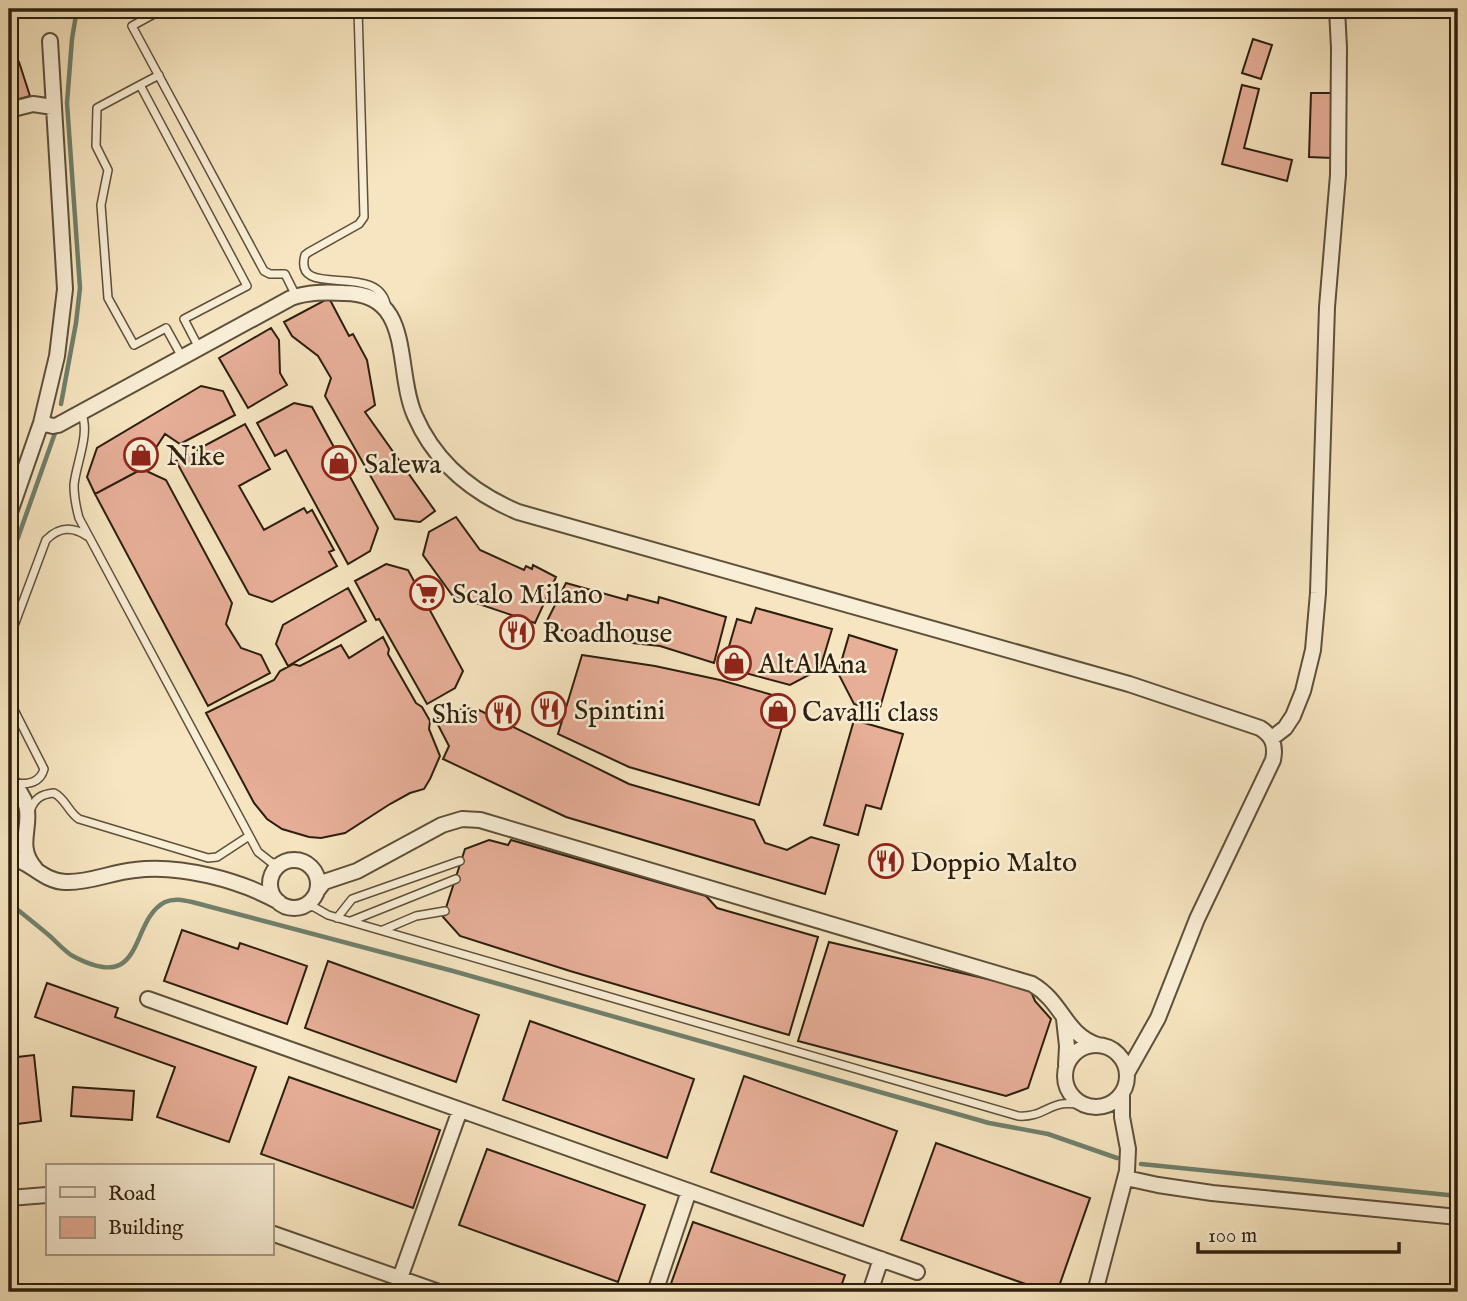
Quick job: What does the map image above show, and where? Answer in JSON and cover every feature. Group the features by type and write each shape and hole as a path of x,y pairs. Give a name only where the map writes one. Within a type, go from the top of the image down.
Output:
{"street":[{"path":"1272,738 1285,728 1293,716 1303,691 1313,649 1318,593 1327,307 1338,175 1339,48 1336,9"},
{"path":"9,515 41,423 57,356 65,289 50,41"},
{"path":"9,110 33,104 53,107"},
{"path":"41,423 58,425 296,296 313,292 358,293 375,299 387,310 398,332 408,397 426,438 453,471 469,485 501,505 1129,684 1260,728 1272,738 1273,761 1197,919 1152,1030 1127,1073"},
{"path":"10,782 19,789 26,802 28,822 25,848 39,872"},
{"path":"28,822 20,841 9,854 47,877 66,882 132,870 169,868 191,871 246,888 293,908 305,905 314,898 324,882 357,871 452,821 480,820 1032,984 1052,999 1081,1038 1118,1054 1127,1073 1121,1108 1129,1160 1096,1292"},
{"path":"246,888 260,888 271,878 277,867 284,862 299,860 329,876 342,876"},
{"path":"313,869 317,875 317,891"},
{"path":"271,878 271,889 279,902"},
{"path":"148,999 917,1272"},
{"path":"1060,1008 1066,1032 1065,1075 1070,1094 1114,1119 1126,1137"},
{"path":"1066,1065 1079,1050 1088,1046 1128,1048 1143,1040 1152,1030"},
{"path":"1090,1107 1114,1101 1122,1094"},
{"path":"400,1278 460,1110"},
{"path":"1126,1178 1212,1193 1458,1217"},
{"path":"655,1292 689,1191"},
{"path":"9,1198 46,1195"},
{"path":"273,1234 439,1292"},
{"path":"870,1292 881,1259"}],"lane":[{"path":"163,9 132,26 264,271 270,274 285,274 296,296"},
{"path":"358,9 364,217 359,224 309,252 304,264 310,275 317,280 358,281 371,285 382,293 387,302 387,310"},
{"path":"159,75 97,108 96,146 108,170 101,205 108,298 134,345 166,328 182,357"},
{"path":"141,85 247,286 184,319 199,348"},
{"path":"81,412 85,425 74,484 79,518 262,857 272,863 284,862"},
{"path":"9,639 46,540 58,530 67,528 90,539"},
{"path":"9,700 44,769 39,780 32,783 10,782"},
{"path":"28,822 35,800 54,793 64,800 79,819 208,858 217,857 249,835"},
{"path":"338,918 352,899 460,861"},
{"path":"350,921 456,879"},
{"path":"305,905 314,906 323,913 338,918 1018,1116 1034,1115 1065,1102 1090,1107"},
{"path":"382,931 416,916 445,911"}],"building":[{"path":"1253,39 1272,45 1261,79 1242,73"},
{"path":"19,62 30,96 9,102 9,65"},
{"path":"1242,85 1259,89 1244,148 1292,160 1287,181 1222,164"},
{"path":"1311,93 1334,93 1332,158 1309,157"},
{"path":"329,298 349,336 353,334 367,360 375,405 365,412 435,511 420,522 395,519 325,396 331,378 318,356 292,336 284,322"},
{"path":"271,328 279,340 280,373 287,385 248,408 219,358"},
{"path":"201,386 223,391 235,415 180,444 165,434 142,469 95,494 87,477 97,448"},
{"path":"294,403 312,407 378,528 370,551 348,564 286,450 275,456 257,423"},
{"path":"245,424 270,469 239,486 264,530 304,508 307,513 312,510 334,550 329,552 337,566 272,602 249,594 176,461"},
{"path":"142,469 166,480 232,603 226,624 241,648 261,655 270,673 208,706 95,494"},
{"path":"456,517 480,550 524,570 526,566 532,569 533,565 556,577 535,623 452,595 423,555 429,532"},
{"path":"386,564 408,570 463,671 455,688 427,704 355,581"},
{"path":"566,583 627,600 628,595 658,603 659,597 726,617 714,663 660,646 586,638 545,625"},
{"path":"348,588 366,621 288,666 276,644 283,625"},
{"path":"756,608 832,629 820,669 790,685 723,667 737,619 751,623"},
{"path":"849,635 897,650 879,711 854,704 838,673"},
{"path":"383,637 389,649 388,654 416,703 422,707 430,721 429,729 440,756 430,779 424,789 390,804 345,833 321,838 282,829 267,819 254,803 206,713 274,680 280,671 293,664 300,666 341,645 349,658"},
{"path":"582,655 655,666 720,680 790,700 759,805 629,767 558,734"},
{"path":"465,708 479,710 629,784 754,820 765,843 787,850 811,837 839,845 825,894 566,817 443,759 449,746 435,719"},
{"path":"854,720 903,734 881,809 866,805 858,835 824,825"},
{"path":"489,840 508,845 511,840 706,896 717,908 818,937 789,1035 460,936 443,917 465,849"},
{"path":"182,930 238,949 240,943 307,966 287,1024 164,981"},
{"path":"9,934 18,938 9,965"},
{"path":"829,942 1030,989 1035,1001 1051,1019 1028,1088 1006,1096 798,1041"},
{"path":"328,961 479,1015 456,1082 305,1028"},
{"path":"47,983 118,1008 115,1017 256,1067 229,1142 157,1117 175,1067 35,1017"},
{"path":"530,1021 694,1079 667,1158 503,1100"},
{"path":"34,1055 41,1121 9,1125 9,1058"},
{"path":"744,1076 897,1131 863,1226 711,1172"},
{"path":"289,1077 440,1130 413,1208 261,1154"},
{"path":"73,1087 134,1091 132,1120 71,1116"},
{"path":"936,1143 1090,1198 1057,1292 1048,1292 901,1240"},
{"path":"487,1149 645,1205 618,1282 459,1225"},
{"path":"693,1222 845,1275 839,1292 668,1292"}],"waterway":[{"path":"61,404 80,288 67,103 77,9"},
{"path":"9,563 55,433"},
{"path":"9,903 71,955 95,966 113,967 124,962 133,951 153,911 165,902 192,902 453,971 989,1123 1048,1134 1117,1158"},
{"path":"1141,1164 1458,1196"}],"place":[{"name":"Nike","path":"141,455"},
{"name":"Salewa","path":"339,463"},
{"name":"Scalo Milano","path":"427,593"},
{"name":"Roadhouse","path":"517,632"},
{"name":"AltAlAna","path":"734,663"},
{"name":"Spintini","path":"549,709"},
{"name":"Cavalli class","path":"778,711"},
{"name":"Shis","path":"503,713"},
{"name":"Doppio Malto","path":"886,861"}]}
